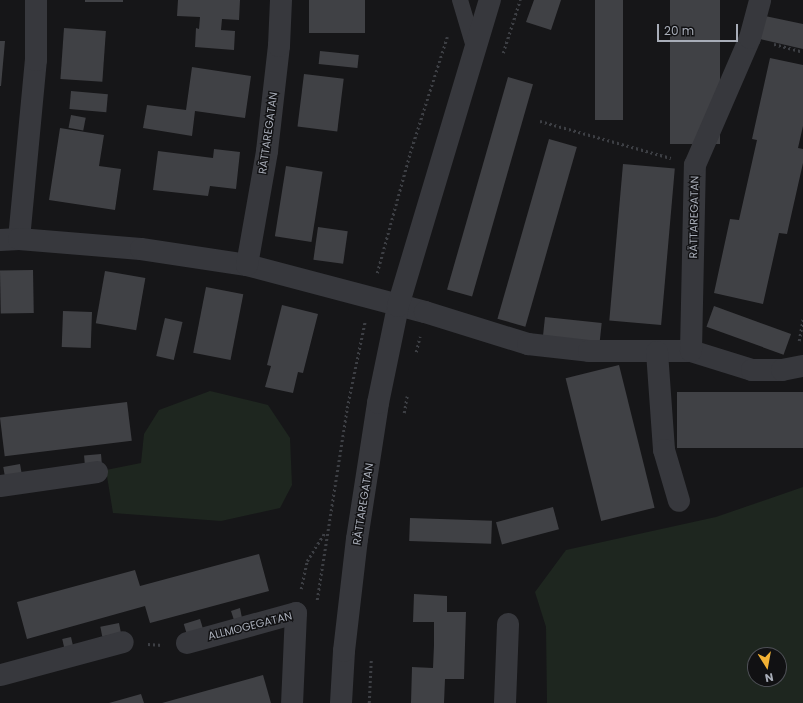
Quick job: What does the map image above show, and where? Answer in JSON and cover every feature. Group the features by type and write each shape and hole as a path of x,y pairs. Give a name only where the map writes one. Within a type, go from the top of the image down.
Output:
{"street":[{"name":"RÄTTAREGATAN","path":"246,264 267,151 279,46 281,0"},
{"name":"RÄTTAREGATAN","path":"341,703 344,651 357,539 378,403 398,306 474,47 490,0"},
{"name":"RÄTTAREGATAN","path":"691,351 695,165 750,38 760,0"},
{"path":"36,1 36,60 10,239 141,249 246,264 425,312 528,344 589,352 691,351 752,370 782,370 803,366"},
{"path":"657,352 664,450 679,501"},
{"path":"0,486 97,472"},
{"name":"ALLMOGEGATAN","path":"187,642 296,614 292,703"},
{"path":"505,703 508,624"},
{"path":"0,679 123,642"}],"lane":[{"path":"460,0 474,47"}],"path":[{"path":"500,59 520,0"},
{"path":"750,38 803,52"},
{"path":"540,121 695,165"},
{"path":"415,356 425,312"},
{"path":"403,418 408,394"},
{"path":"296,614 308,561 326,529"},
{"path":"123,642 169,646 187,642"},
{"path":"369,703 371,656"}],"shaded area":[{"path":"210,391 268,405 290,438 292,485 280,508 221,521 113,513 106,470 141,463 144,434 159,410"},
{"path":"803,487 803,703 547,703 546,627 535,592 566,550 716,517"}],"building":[{"path":"85,0 123,0 123,2 85,2"},
{"path":"178,0 240,0 239,20 222,19 221,30 235,31 234,50 195,47 196,28 199,29 200,17 177,16"},
{"path":"309,0 365,0 365,33 309,33"},
{"path":"534,0 561,0 551,30 526,22"},
{"path":"595,0 623,0 623,120 595,120"},
{"path":"670,0 720,0 720,144 670,144"},
{"path":"765,16 803,24 803,49 760,39"},
{"path":"64,28 106,31 102,82 60,79"},
{"path":"0,41 5,41 1,86 0,86"},
{"path":"320,51 359,55 357,68 319,64"},
{"path":"770,58 803,65 803,126 798,148 803,149 803,163 787,234 779,233 763,304 714,293 730,219 739,220 757,140 752,139"},
{"path":"192,67 251,76 245,118 195,111 192,136 143,128 147,105 186,110"},
{"path":"304,74 344,79 337,131 298,127"},
{"path":"508,77 533,84 472,297 447,289"},
{"path":"71,91 108,94 106,112 69,109"},
{"path":"71,115 86,118 83,131 69,128"},
{"path":"60,128 104,135 99,166 121,169 115,210 49,200"},
{"path":"549,139 577,147 525,327 497,319"},
{"path":"214,149 240,152 236,189 210,186 208,196 153,190 158,151 213,158"},
{"path":"623,164 675,169 661,325 609,320"},
{"path":"286,166 323,172 311,242 275,236"},
{"path":"318,227 348,231 343,264 313,260"},
{"path":"33,270 34,313 1,314 0,271"},
{"path":"105,271 145,278 136,330 96,323"},
{"path":"206,287 243,294 231,360 193,353"},
{"path":"282,305 318,314 303,373 298,372 293,393 265,387 271,366 267,365"},
{"path":"714,306 791,334 784,355 706,327"},
{"path":"63,311 92,312 91,348 62,347"},
{"path":"545,317 602,323 599,347 542,341"},
{"path":"165,318 183,322 174,360 156,356"},
{"path":"619,365 655,508 601,521 566,378"},
{"path":"677,392 803,392 803,448 677,448"},
{"path":"127,402 132,441 5,456 0,418"},
{"path":"101,454 102,465 85,466 84,455"},
{"path":"20,464 22,475 5,478 3,467"},
{"path":"553,507 559,529 502,544 496,522"},
{"path":"410,518 492,521 491,544 409,541"},
{"path":"259,554 269,591 150,623 145,606 27,639 17,602 135,570 140,586"},
{"path":"414,594 447,596 447,612 466,612 464,679 445,679 444,703 411,703 412,667 433,668 434,645 434,622 413,622"},
{"path":"240,608 242,618 234,620 231,611"},
{"path":"200,619 203,629 187,634 184,624"},
{"path":"119,623 121,633 102,636 100,627"},
{"path":"71,637 73,646 64,648 62,639"},
{"path":"263,675 271,703 162,703"},
{"path":"141,694 144,703 109,703"}]}
